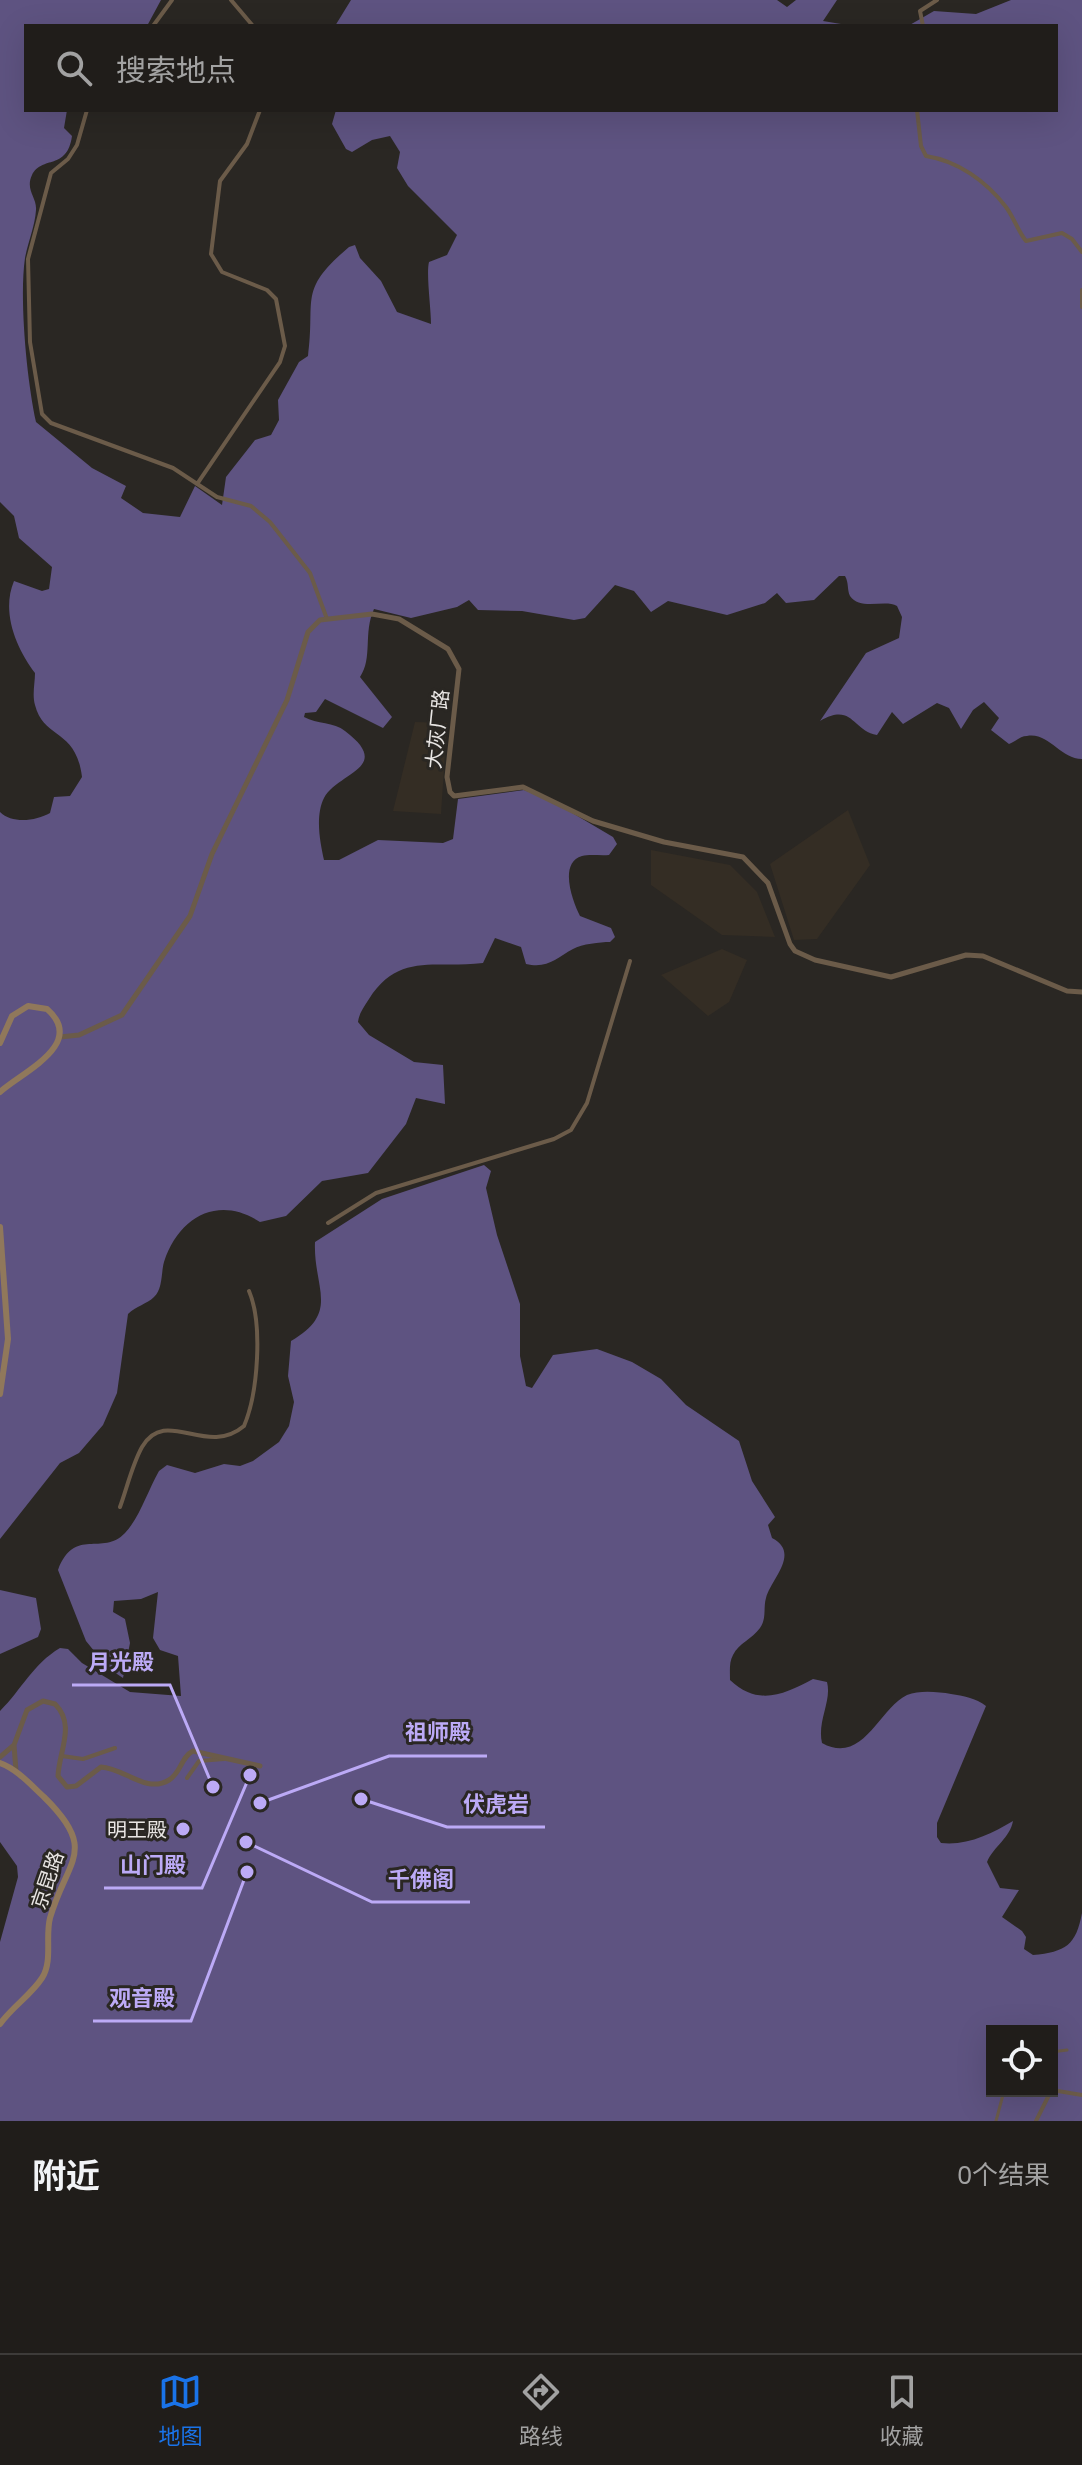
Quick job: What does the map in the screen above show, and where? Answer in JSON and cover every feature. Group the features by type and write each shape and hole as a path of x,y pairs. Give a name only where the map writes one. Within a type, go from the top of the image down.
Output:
{"main road":[{"path":"0,1043 12,1016 28,1006 51,1012 60,1037 54,1050 0,1092"},
{"path":"0,1227 8,1339 0,1394"},
{"name":"京昆路","path":"0,1760 16,1771 70,1825 75,1850 70,1872 50,1919 44,1974 0,2024"}],"street":[{"path":"154,24 172,0"},
{"path":"231,0 251,24"},
{"path":"923,24 920,11 937,0"},
{"path":"60,1037 79,1035 122,1015 190,916 212,854 287,700 308,632 320,620 327,619 310,573 270,522 251,506 217,497 173,468 51,423 42,414 30,342 28,259 51,173 77,145 86,112"},
{"path":"197,484 280,362 285,346 276,299 267,290 222,272 211,254 220,181 247,144 259,112"},
{"path":"917,112 921,146 926,156 948,159 991,191 1005,205 1026,241 1062,233 1072,239 1082,252"},
{"path":"1082,290 1082,307"},
{"name":"大灰厂路","path":"327,619 372,614 399,619 448,649 459,669 447,777 447,785 454,796 523,787 593,821 664,842 743,857 768,883 790,944 795,951 815,960 891,977 975,955 1006,964 1067,991 1082,992"},
{"path":"328,1223 376,1193 554,1139 571,1130 587,1103 630,961"},
{"path":"120,1507 141,1449 160,1431 172,1429 206,1439 221,1438 244,1426 253,1402 258,1328 249,1291"},
{"path":"0,1760 14,1745 27,1710 38,1702 50,1702 61,1711 66,1724 59,1780 70,1787 101,1767 112,1768 144,1783 164,1783 174,1777 193,1751 260,1766"},
{"path":"14,1745 16,1771"},
{"path":"62,1756 83,1759 115,1748"},
{"path":"187,1778 199,1761 225,1759"},
{"path":"1058,2051 1067,2050"},
{"path":"1058,2092 1082,2095"},
{"path":"996,2121 1002,2097"},
{"path":"1036,2121 1049,2097"}],"shaded area":[{"path":"0,0 161,0 148,24 24,24 24,112 67,112 64,128 72,136 65,154 36,169 30,180 36,210 25,258 23,317 36,422 92,468 126,486 121,498 143,513 180,517 195,486 222,505 226,477 255,440 271,435 279,420 278,400 299,362 308,356 315,286 322,274 349,247 355,245 360,258 381,281 397,312 431,324 429,262 447,255 457,235 408,186 397,168 400,152 390,136 372,140 352,152 346,149 332,124 335,112 1058,112 1058,24 911,24 934,11 976,14 1011,0 1082,0 1082,759 1067,755 1035,736 1022,737 1009,744 991,730 999,718 984,702 973,710 961,729 949,708 937,703 903,724 892,712 877,735 846,716 831,716 820,721 866,653 899,638 902,617 897,606 854,600 849,594 845,576 839,576 814,600 786,603 777,593 765,603 727,615 668,601 651,612 634,591 615,585 585,618 574,620 522,611 478,610 469,600 457,607 411,618 374,609 366,662 360,677 392,717 383,728 325,699 316,712 305,713 304,717 341,728 359,743 364,753 364,762 331,789 321,805 319,829 324,860 339,860 378,840 443,843 453,839 458,799 524,790 552,801 613,837 617,844 609,855 588,855 575,860 569,883 580,916 611,928 615,937 610,942 581,946 540,965 526,964 521,947 495,938 483,963 419,966 393,974 381,984 364,1007 358,1022 369,1035 414,1062 443,1065 445,1104 416,1098 406,1124 368,1173 322,1181 286,1216 260,1222 230,1210 202,1215 190,1222 171,1246 157,1294 128,1314 117,1393 103,1425 79,1453 60,1463 0,1539 0,812 17,820 44,816 50,813 54,797 70,796 82,777 73,750 39,716 34,697 35,673 17,641 10,617 10,593 14,581 42,591 49,589 52,567 19,538 14,516 0,502"},
{"path":"351,0 777,0 787,7 796,0 837,0 823,21 841,24 336,24"},
{"path":"415,722 447,723 441,814 393,811"},
{"path":"848,810 870,865 817,939 794,940 770,864"},
{"path":"651,850 730,865 757,892 775,937 722,935 651,885"},
{"path":"722,949 747,960 729,1002 708,1016 661,975"},
{"path":"484,1165 491,1171 486,1188 497,1235 520,1304 520,1356 526,1386 532,1388 553,1355 597,1349 632,1362 661,1379 686,1405 739,1441 752,1481 775,1517 768,1525 772,1538 784,1551 784,1559 766,1598 762,1624 732,1658 730,1680 740,1688 761,1696 782,1693 813,1679 827,1682 822,1743 836,1748 849,1747 860,1741 897,1702 912,1693 956,1695 974,1699 986,1706 937,1823 937,1837 941,1843 969,1841 1013,1821 1009,1832 987,1862 1000,1888 1019,1890 1002,1917 1022,1931 1026,1937 1024,1949 1033,1955 1054,1952 1068,1945 1073,1940 1082,1913 1082,2121 0,2121 0,1942 18,1877 17,1866 0,1842 0,1711 35,1669 60,1648 68,1649 82,1663 130,1692 181,1696 178,1656 160,1650 153,1638 158,1592 141,1599 114,1601 113,1612 125,1619 130,1643 123,1678 108,1668 86,1641 58,1570 72,1549 81,1545 107,1543 125,1533 159,1471 167,1465 195,1473 224,1464 240,1466 253,1461 279,1442 289,1426 294,1402 288,1376 291,1341 316,1320 320,1309 315,1242 382,1199"},
{"path":"0,1590 36,1598 41,1629 38,1637 0,1654"}],"place":[{"name":"山门殿","path":"250,1775"},
{"name":"月光殿","path":"213,1787"},
{"name":"伏虎岩","path":"361,1799"},
{"name":"祖师殿","path":"260,1803"},
{"name":"明王殿","path":"183,1829"},
{"name":"千佛阁","path":"246,1842"},
{"name":"观音殿","path":"247,1872"}]}
